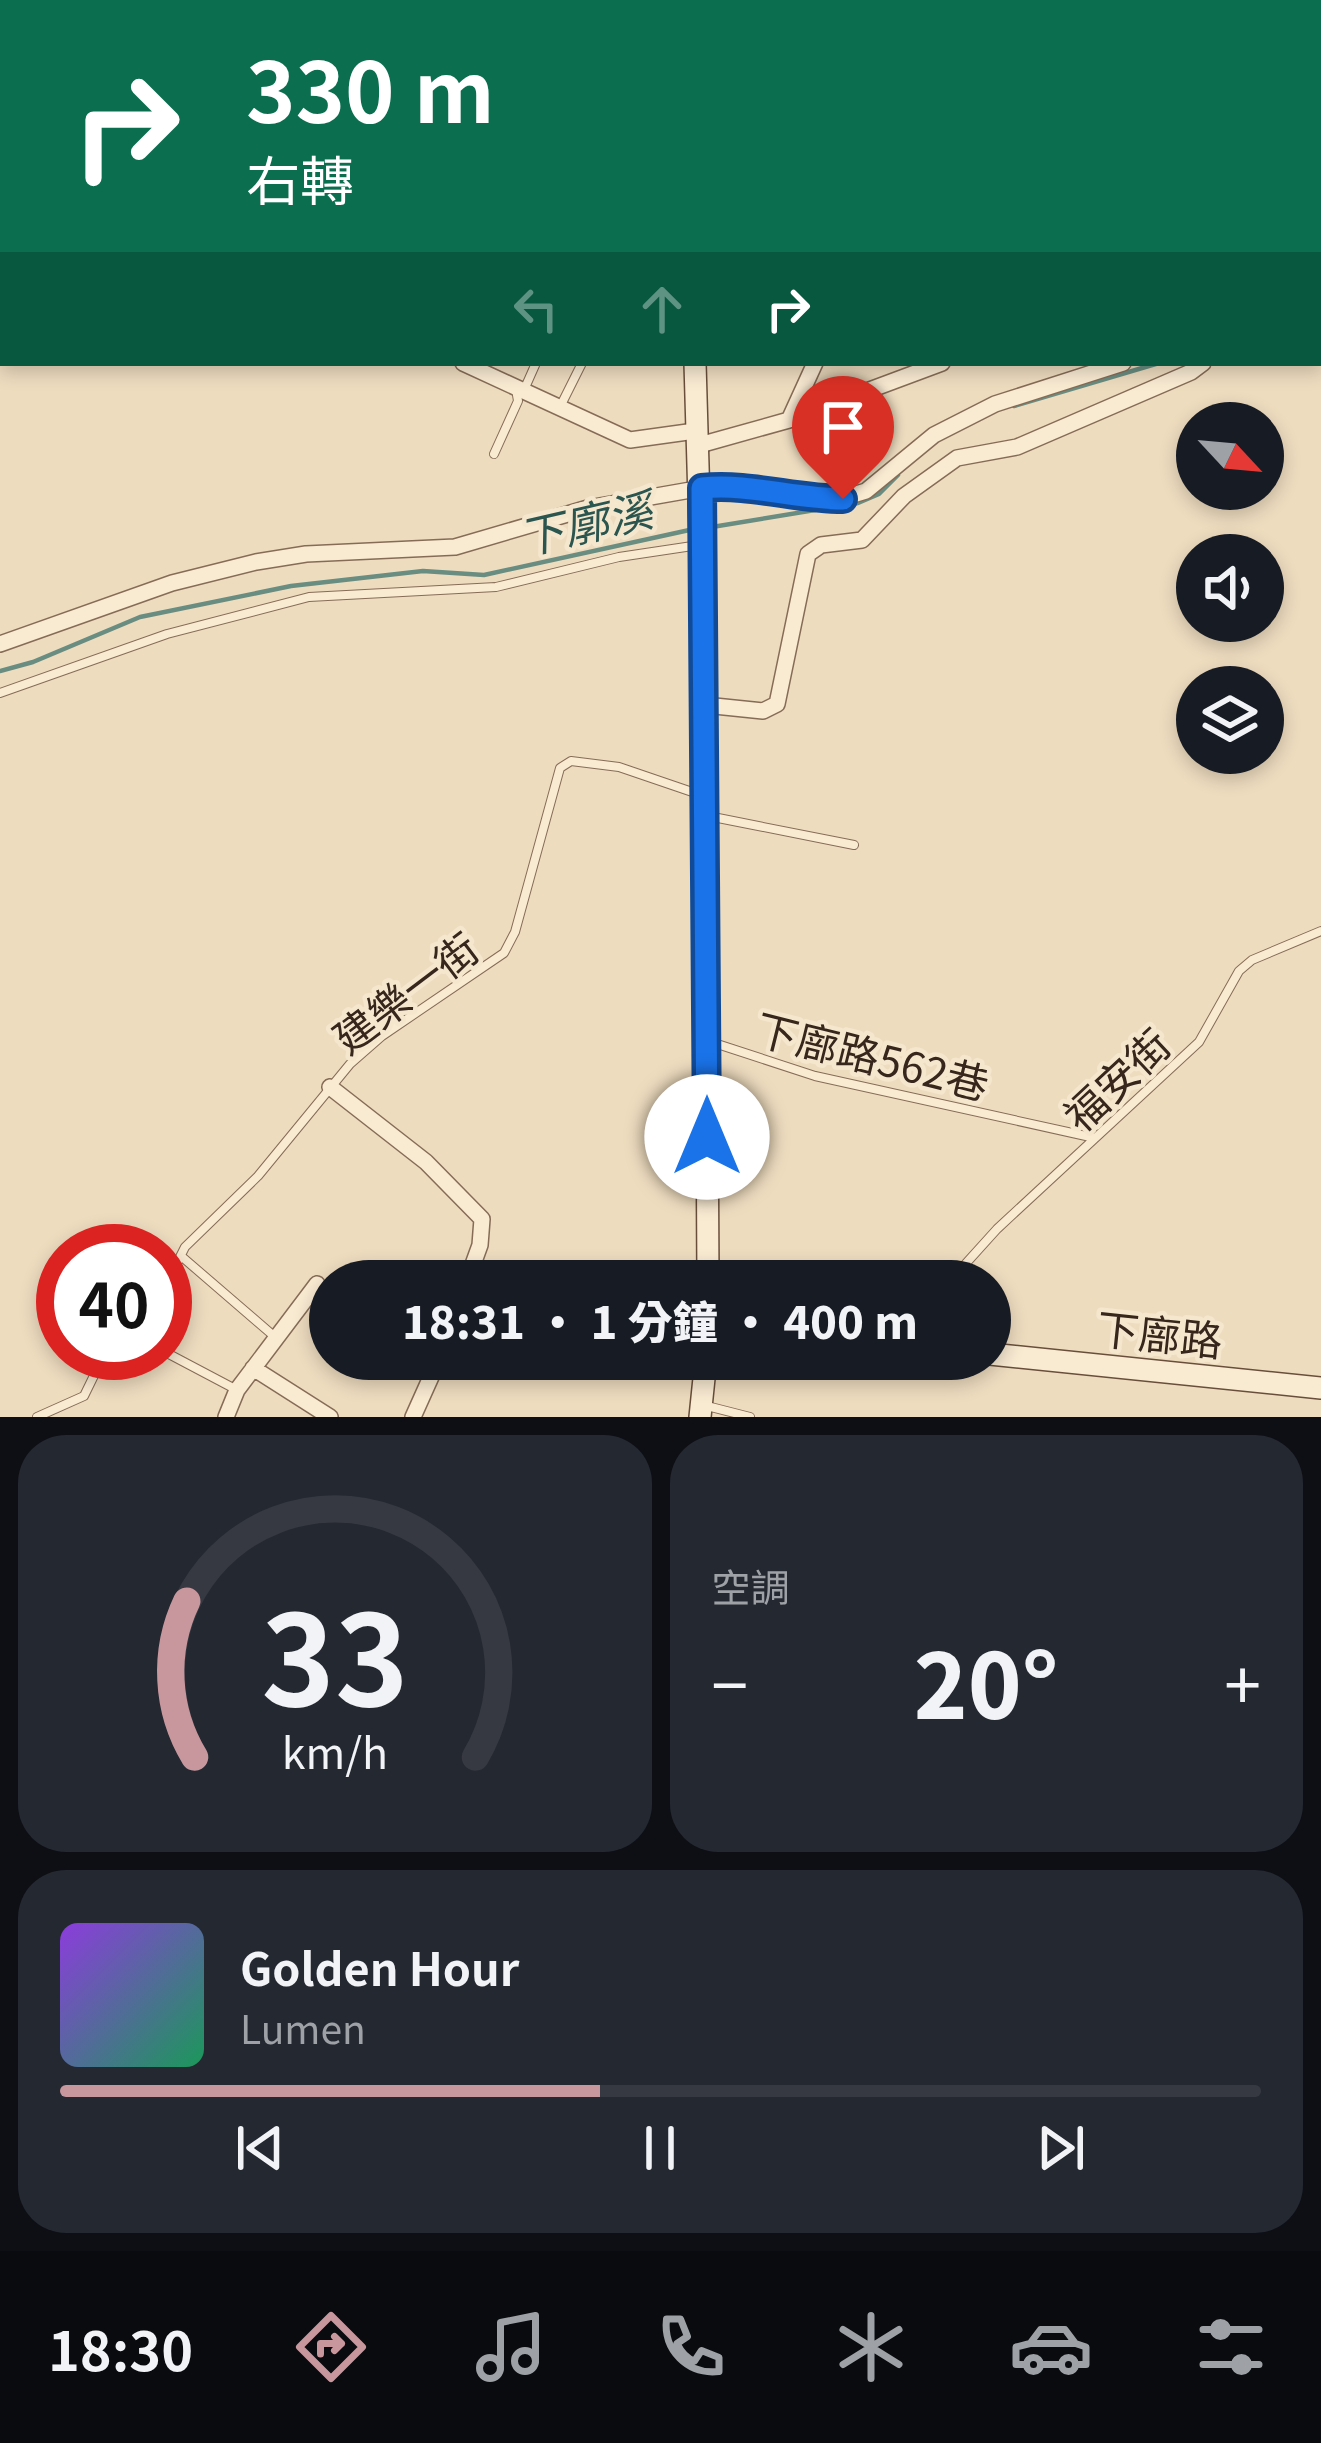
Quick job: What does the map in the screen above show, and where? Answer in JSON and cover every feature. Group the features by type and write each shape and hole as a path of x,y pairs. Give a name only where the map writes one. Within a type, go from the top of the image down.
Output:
{"street":[{"path":"469,366 630,440 696,438 789,420 922,367"},
{"path":"695,366 702,488 708,1260"},
{"path":"789,420 814,366"},
{"path":"0,644 219,569 306,554 455,547 588,508 702,488 733,485 773,495 843,499 866,491 934,435 995,404 1114,366"},
{"path":"705,705 763,710 777,704 800,580 808,554 820,544 862,540 904,496 958,458 1017,447 1196,366"},
{"path":"330,1087 426,1162 482,1220 475,1260"},
{"path":"226,1417 237,1390 309,1295"},
{"name":"下廍路","path":"1011,1356 1321,1388"},
{"path":"253,1368 330,1417"},
{"path":"413,1417 430,1380"},
{"path":"701,1411 704,1380"}],"lane":[{"path":"494,454 519,389 534,366"},
{"path":"560,409 581,366"},
{"path":"0,693 167,634 309,597 496,586 620,557 700,545"},
{"name":"建樂一街","path":"192,1241 382,1036 504,953 515,932 560,768 571,760 619,766 706,806"},
{"path":"706,806 854,845"},
{"name":"福安街","path":"969,1260 997,1228 1198,1042 1239,971 1252,959 1321,931"},
{"name":"下廍路562巷","path":"707,1041 815,1076 1096,1138"},
{"path":"192,1265 277,1337"},
{"path":"192,1366 237,1390"},
{"path":"37,1417 84,1396 92,1380"},
{"path":"701,1411 750,1417"}],"waterway":[{"name":"下廓溪","path":"1014,406 1149,366"},
{"name":"下廓溪","path":"706,528 858,503 879,494 898,475"},
{"name":"下廓溪","path":"0,671 140,617 291,586 423,571 484,575 694,529"}],"route":[{"path":"707,1137 702,488 733,485 773,495 843,499"}]}
